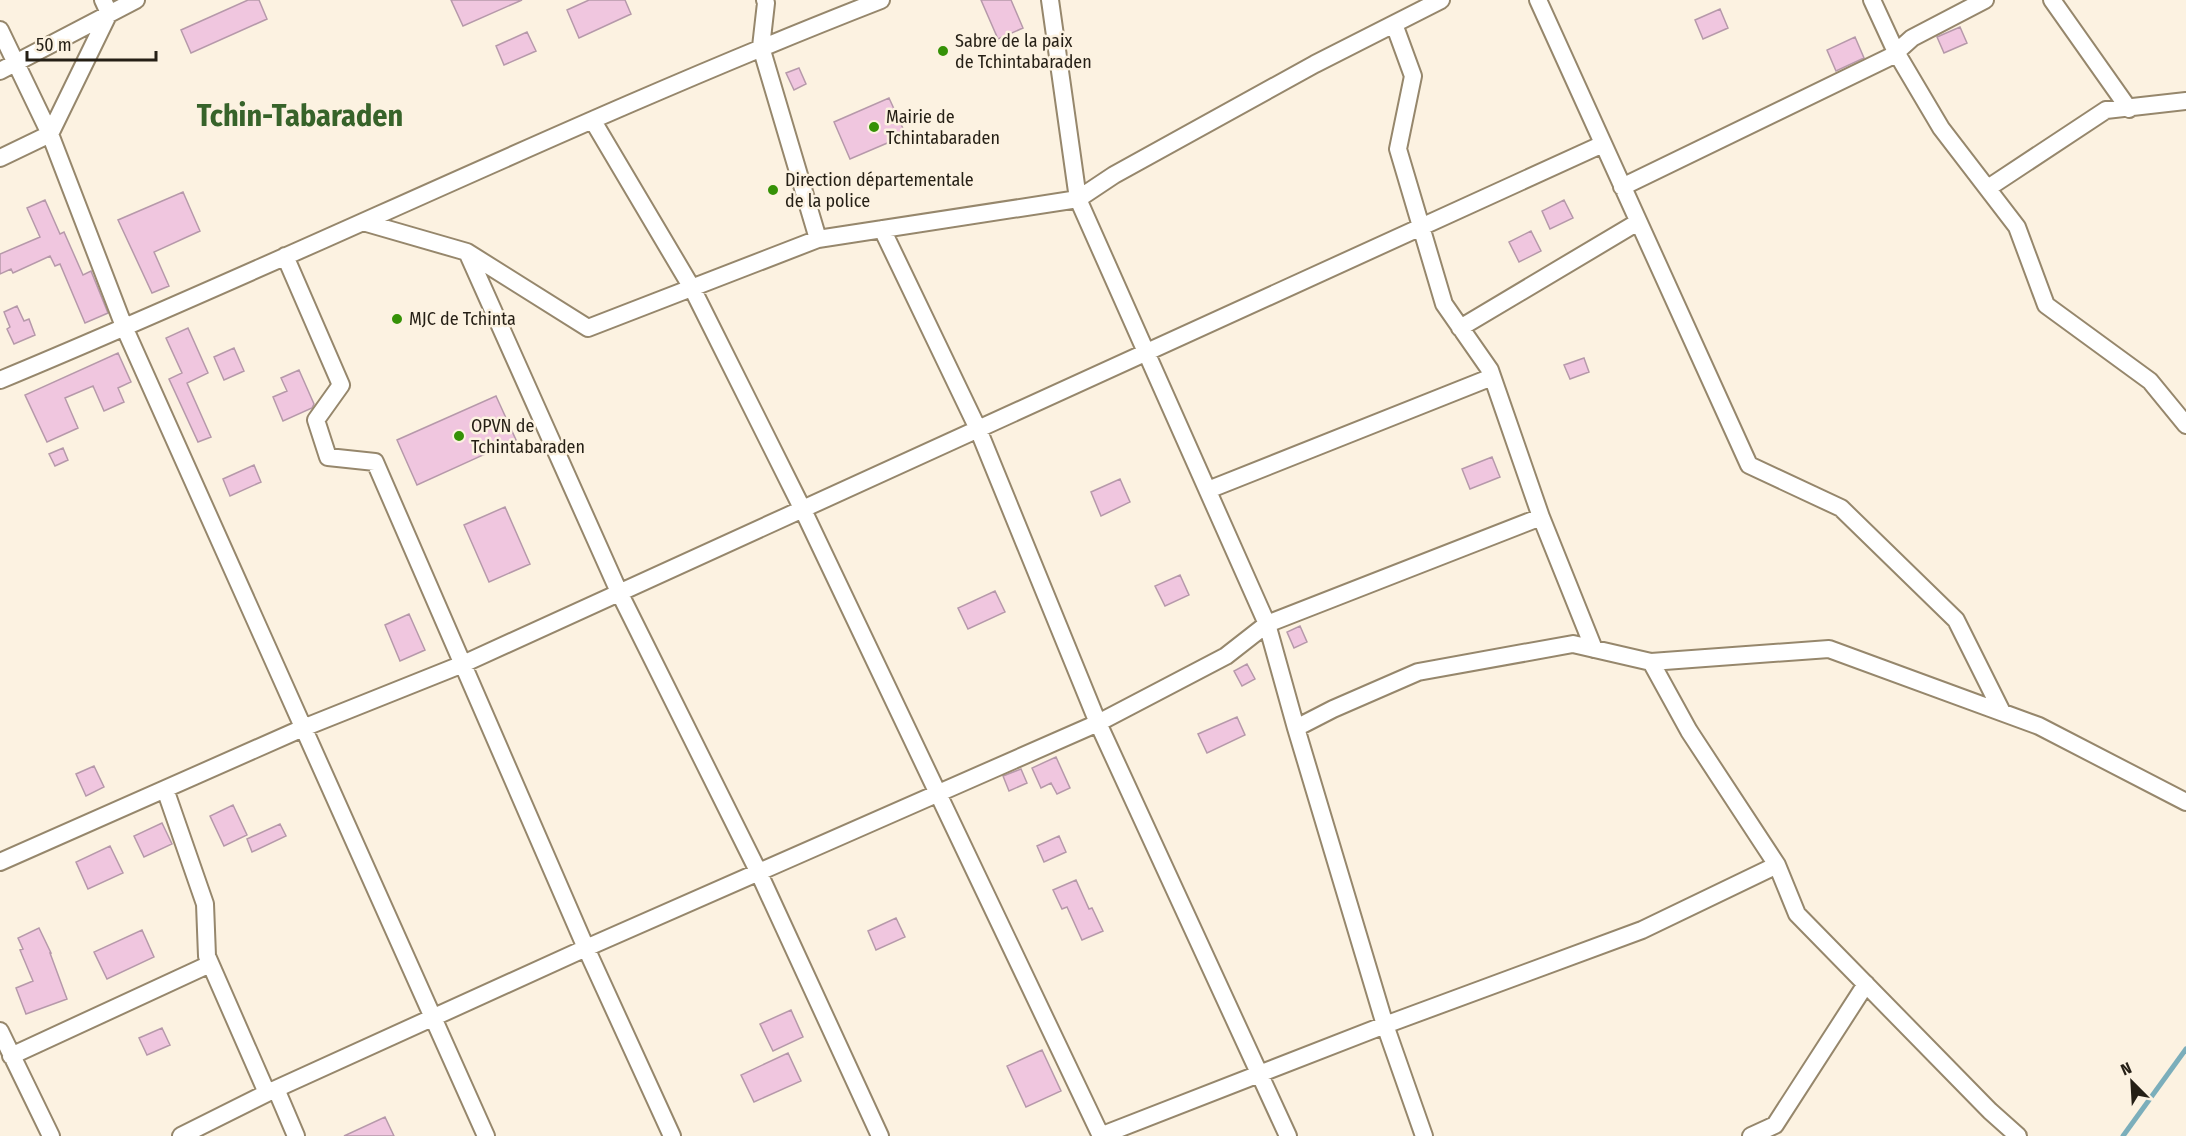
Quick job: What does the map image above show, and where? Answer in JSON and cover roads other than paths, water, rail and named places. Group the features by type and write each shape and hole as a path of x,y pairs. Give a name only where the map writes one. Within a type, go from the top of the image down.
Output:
{"street":[{"path":"0,71 16,64 106,7 136,0"},
{"path":"765,0 762,47 818,240"},
{"path":"0,380 125,329 285,256 762,47 881,0"},
{"path":"1050,0 1078,199 1267,624 1385,1025 1424,1136"},
{"path":"363,222 468,252 588,328 818,240 1078,199 1114,175 1315,64 1440,0"},
{"path":"1538,0 1749,465 1841,508 1948,612 1956,620 2002,712"},
{"path":"1872,0 1896,52 1941,128 2017,227 2046,305 2150,381 2186,425"},
{"path":"1622,187 1892,56 1912,38 1985,0"},
{"path":"2052,0 2129,109"},
{"path":"0,158 50,134 106,7"},
{"path":"1394,24 1413,76 1398,149 1444,304 1490,370 1541,517 1594,649"},
{"path":"0,30 50,134 125,329 486,1136"},
{"path":"1988,188 2106,110 2186,101"},
{"path":"593,121 692,288 803,510 1101,1136 1385,1025 1642,930 1777,865"},
{"path":"0,862 303,728 463,664 1603,144"},
{"path":"1461,328 1638,222"},
{"path":"882,229 978,429 1098,723 1288,1136"},
{"path":"468,252 619,592 758,871 880,1136"},
{"path":"285,256 341,385 316,420 327,457 375,462 586,948 672,1136"},
{"path":"1208,490 1492,377"},
{"path":"181,1136 271,1091 586,948 1098,723 1226,656 1267,624 1541,517"},
{"path":"1296,728 1333,709 1418,672 1573,644 1651,662 1829,649 2039,726 2186,802"},
{"path":"1651,662 1689,731 1777,865 1797,914 1990,1111 2018,1136"},
{"path":"165,789 204,904 207,956 210,964 271,1091 296,1136"},
{"path":"11,1056 210,964"},
{"path":"1751,1136 1775,1125 1866,984"},
{"path":"0,1031 51,1136"}],"waterway":[{"path":"2123,1136 2186,1049"}],"place":[{"name":"Sabre de la paix de Tchintabaraden","path":"943,51"},
{"name":"Mairie de Tchintabaraden","path":"874,127"},
{"name":"Direction départementale de la police","path":"773,190"},
{"name":"MJC de Tchinta","path":"397,319"},
{"name":"OPVN de Tchintabaraden","path":"459,436"}],"district":[{"name":"Tchin-Tabaraden","path":"300,116"}]}
